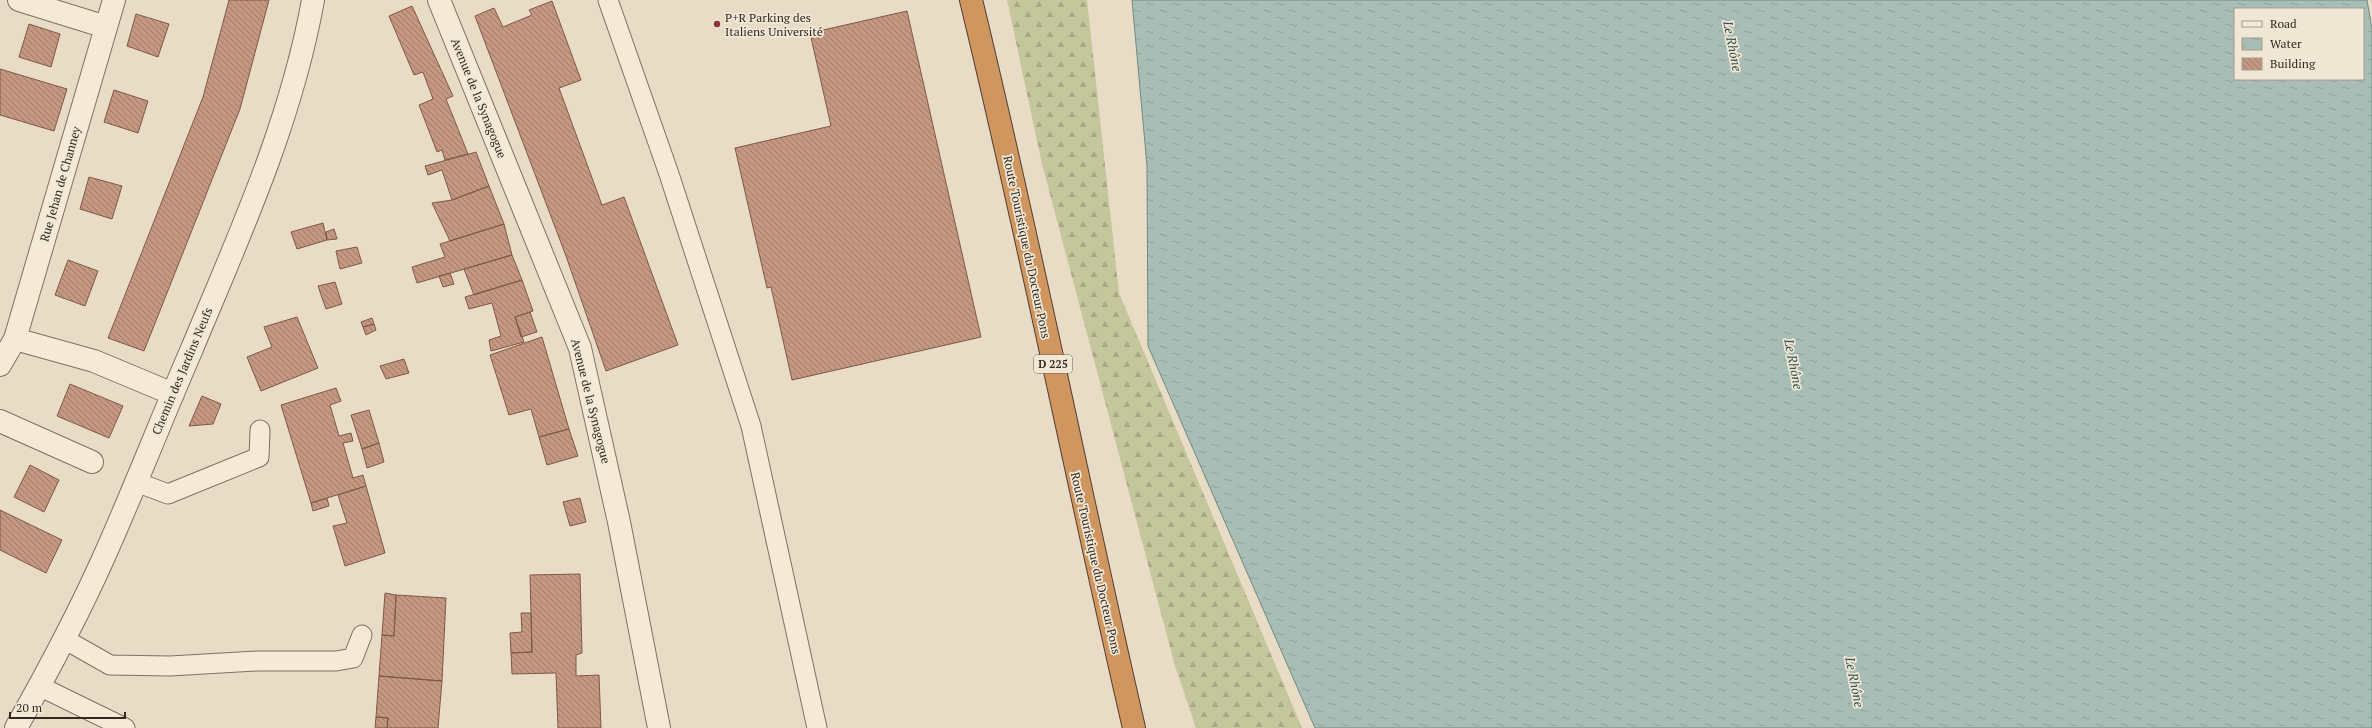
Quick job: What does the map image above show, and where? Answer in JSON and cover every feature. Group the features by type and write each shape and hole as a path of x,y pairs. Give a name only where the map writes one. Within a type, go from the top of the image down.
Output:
{"highway":[{"name":"Route Touristique du Docteur Pons","path":"972,0 999,114 1090,536 1134,728"}],"street":[{"path":"19,0 106,27"},
{"name":"Rue Jehan de Channey","path":"0,365 15,339 114,0"},
{"name":"Chemin des Jardins Neufs","path":"16,728 64,639 136,482 249,214 277,140 297,76 313,0"},
{"name":"Avenue de la Synagogue","path":"439,0 580,348 619,522 659,728"},
{"path":"15,339 94,361 173,394"},
{"path":"0,421 92,462"}],"lane":[{"path":"608,0 669,174 751,426 817,728"},
{"path":"136,482 168,494 259,457 260,430"},
{"path":"64,639 110,665 170,666 257,661 336,661 353,658 362,635"},
{"path":"39,686 125,728"}],"green space":[{"path":"1007,0 1087,0 1119,293 1302,728 1196,728 1175,666 1042,164"}],"water":[{"name":"Le Rhône","path":"1132,0 2367,0 2372,29 2372,728 1315,728 1148,346 1147,166"}],"building":[{"path":"229,0 269,0 240,109 144,351 108,338 203,97"},
{"path":"552,1 581,80 559,88 602,205 624,197 678,345 606,371 566,256 475,16 494,8 503,27 532,15 529,10"},
{"path":"412,6 453,96 446,99 468,154 445,160 442,150 437,152 419,105 433,99 423,72 414,75 389,16"},
{"path":"907,11 981,337 792,380 771,287 767,288 735,148 831,126 810,33"},
{"path":"136,14 169,24 158,57 127,46"},
{"path":"29,24 60,34 51,67 19,57"},
{"path":"0,69 67,89 54,131 0,115"},
{"path":"114,90 148,101 138,133 104,122"},
{"path":"476,152 489,186 452,200 442,170 428,175 425,166"},
{"path":"89,177 122,186 112,219 80,209"},
{"path":"489,186 504,224 450,241 432,203 452,200"},
{"path":"323,223 327,240 297,249 291,232"},
{"path":"504,224 512,255 417,283 412,267 445,257 440,244"},
{"path":"334,229 337,239 327,240 326,232"},
{"path":"357,247 362,263 340,269 336,251"},
{"path":"512,255 522,280 474,295 464,269"},
{"path":"68,260 98,271 85,306 55,295"},
{"path":"450,273 454,284 443,287 439,276"},
{"path":"522,280 533,311 515,317 524,342 491,351 489,340 501,336 492,303 469,309 465,297"},
{"path":"335,282 342,304 326,309 318,286"},
{"path":"530,312 537,332 521,337 515,317"},
{"path":"297,317 318,368 261,391 247,357 272,347 264,327"},
{"path":"372,318 374,324 363,327 361,322"},
{"path":"374,324 376,330 366,335 363,327"},
{"path":"542,337 569,429 539,437 531,409 509,415 490,355"},
{"path":"404,359 409,373 386,379 380,366"},
{"path":"70,384 123,406 109,438 57,416"},
{"path":"336,388 341,401 330,405 339,436 351,433 353,441 343,443 353,478 363,475 366,486 311,503 281,405"},
{"path":"202,396 221,404 213,424 189,426"},
{"path":"369,410 379,443 362,449 351,415"},
{"path":"569,429 578,456 547,465 539,437"},
{"path":"379,443 384,462 367,468 362,449"},
{"path":"30,465 59,480 44,512 14,497"},
{"path":"366,486 385,553 345,566 333,526 347,523 338,495"},
{"path":"327,498 329,506 313,511 311,503"},
{"path":"580,498 586,522 570,526 563,502"},
{"path":"0,510 62,540 46,573 0,550"},
{"path":"580,574 582,653 576,655 576,676 599,675 601,728 558,728 556,673 512,674 511,653 532,652 530,575"},
{"path":"385,593 396,595 394,636 382,635"},
{"path":"396,595 446,598 442,681 379,676 382,635 394,636"},
{"path":"521,613 531,613 532,652 511,653 510,633 522,632"},
{"path":"379,676 442,681 438,728 387,728 388,718 376,717"},
{"path":"376,717 388,718 387,728 375,728"}],"place":[{"name":"P+R Parking des Italiens Université","path":"717,24"}]}
